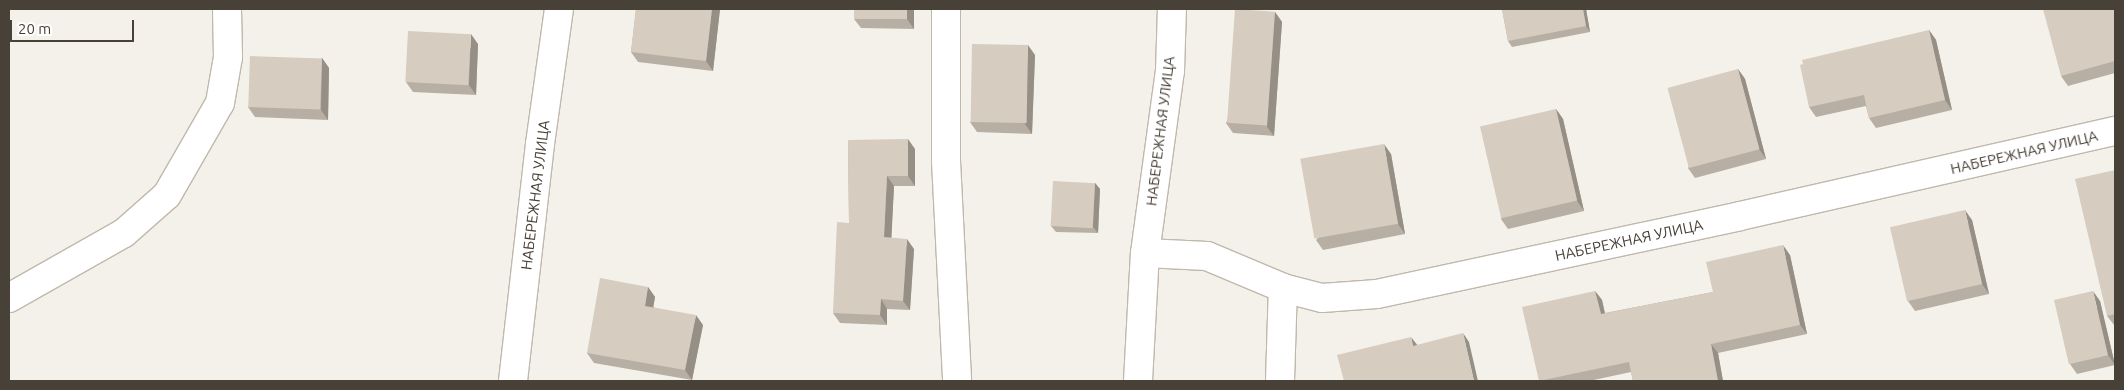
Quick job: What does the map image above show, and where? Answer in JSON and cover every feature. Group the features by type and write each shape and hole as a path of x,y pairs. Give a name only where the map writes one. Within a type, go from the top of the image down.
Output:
{"street":[{"path":"9,298 124,233 167,195 220,103 228,57 227,9"},
{"name":"НАБЕРЕЖНАЯ УЛИЦА","path":"513,381 540,144 559,9"},
{"path":"946,9 946,161 957,381"},
{"name":"НАБЕРЕЖНАЯ УЛИЦА","path":"1138,381 1145,253 1170,71 1172,9"},
{"name":"НАБЕРЕЖНАЯ УЛИЦА","path":"1145,253 1207,256 1284,288 1322,298 1377,294 1750,214 2115,131"},
{"path":"1280,381 1284,288"}],"building":[{"path":"636,9 712,9 706,61 631,52"},
{"path":"854,9 907,9 907,19 854,19"},
{"path":"1235,9 1275,12 1267,126 1227,123"},
{"path":"1502,9 1583,9 1586,26 1508,41"},
{"path":"2043,9 2115,9 2115,61 2061,76"},
{"path":"1929,30 1945,100 1869,118 1864,95 1809,107 1800,65 1803,64 1802,60"},
{"path":"408,31 471,34 468,85 405,82"},
{"path":"972,44 1028,45 1027,123 971,122"},
{"path":"250,56 322,59 320,109 248,107"},
{"path":"1738,69 1759,149 1689,168 1667,88"},
{"path":"1556,109 1577,201 1501,218 1480,127"},
{"path":"908,139 908,176 887,176 884,237 907,239 903,301 881,299 880,315 833,313 837,222 849,223 848,140"},
{"path":"1384,144 1398,224 1314,239 1300,159"},
{"path":"2115,170 2115,314 2107,316 2075,179"},
{"path":"1053,181 1095,183 1093,228 1051,226"},
{"path":"1965,210 1982,284 1907,301 1890,227"},
{"path":"1783,245 1800,325 1711,344 1718,381 1633,381 1629,362 1539,381 1522,307 1595,291 1601,314 1713,292 1706,262"},
{"path":"600,278 648,287 645,306 696,315 685,370 587,353"},
{"path":"2093,291 2108,355 2069,364 2054,300"},
{"path":"1463,333 1474,381 1344,381 1337,355 1411,337 1413,346"}]}
